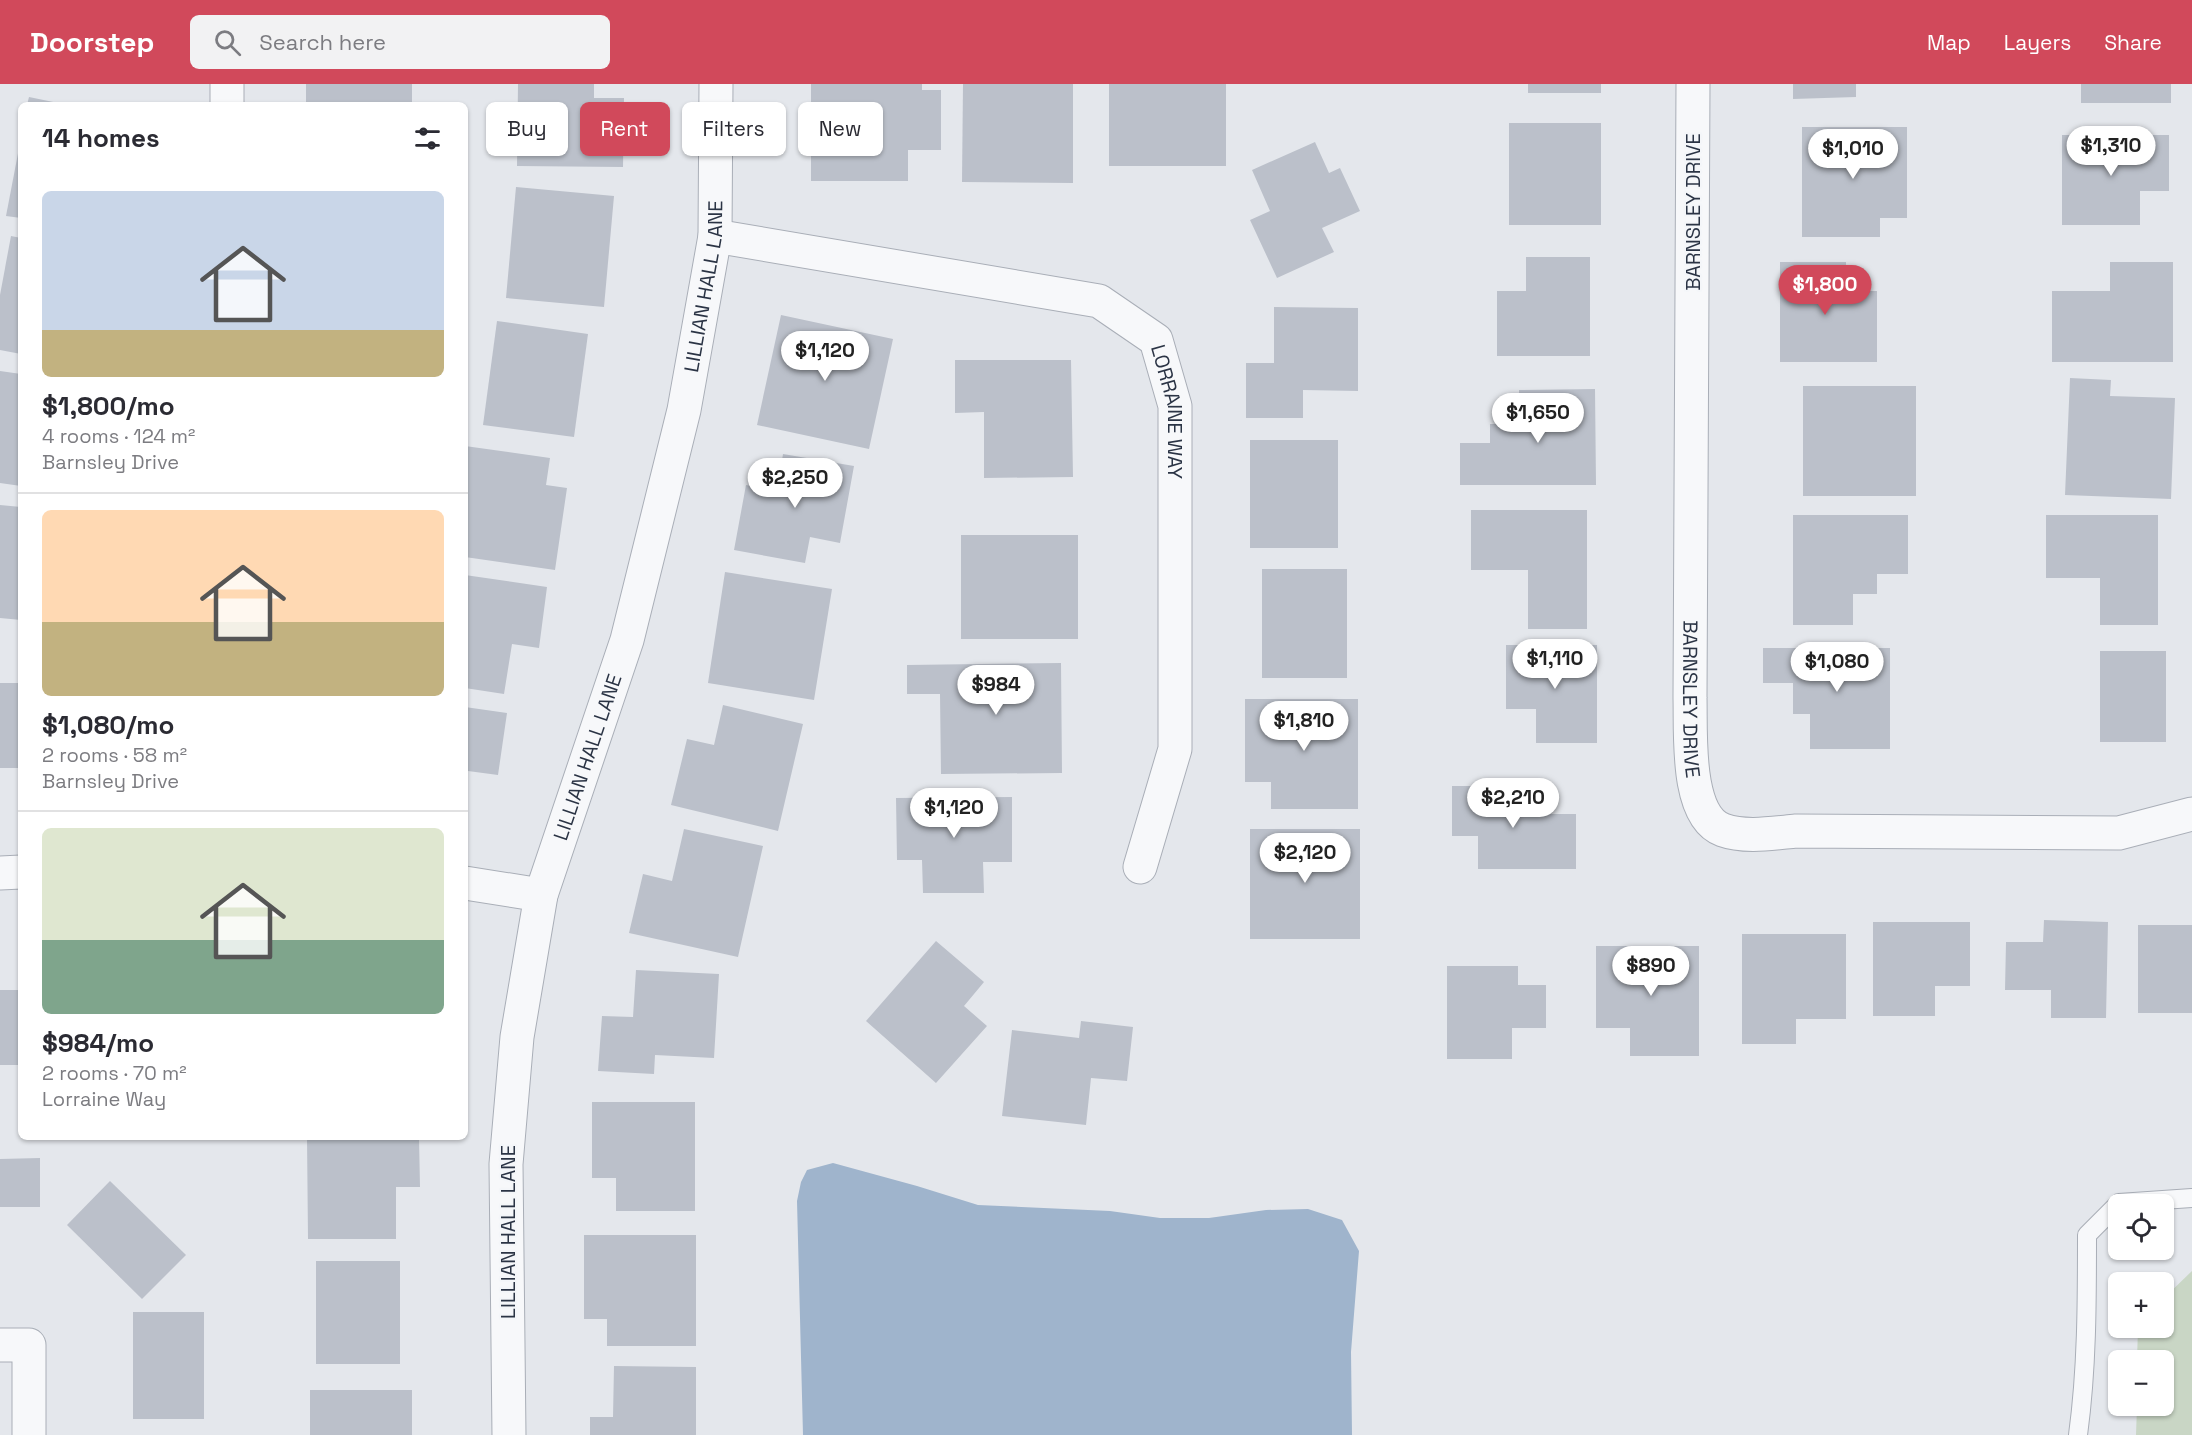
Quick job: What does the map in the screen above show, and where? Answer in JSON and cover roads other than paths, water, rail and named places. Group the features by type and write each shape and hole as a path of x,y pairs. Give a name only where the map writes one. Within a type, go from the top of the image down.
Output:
{"street":[{"path":"227,84 227,102"},
{"name":"LILLIAN HALL LANE","path":"509,1435 506,1164 517,1037 541,895 627,640 684,410 715,236 716,84"},
{"name":"BARNSLEY DRIVE","path":"1694,84 1690,698 1693,776 1699,801 1709,822 1724,830 1767,834 1796,831 2119,833 2192,814"},
{"name":"LORRAINE WAY","path":"715,236 1099,301 1156,340 1175,406 1175,749 1140,867"},
{"path":"0,873 18,872"},
{"path":"468,883 541,895"},
{"path":"14,1345 29,1435"}],"lane":[{"path":"2078,1435 2083,1398 2087,1236 2119,1203 2192,1198"}],"water":[{"path":"833,1163 978,1205 1110,1211 1160,1218 1209,1218 1266,1210 1308,1209 1342,1220 1359,1251 1351,1352 1352,1435 803,1435 797,1201 801,1182 807,1170"}]}
